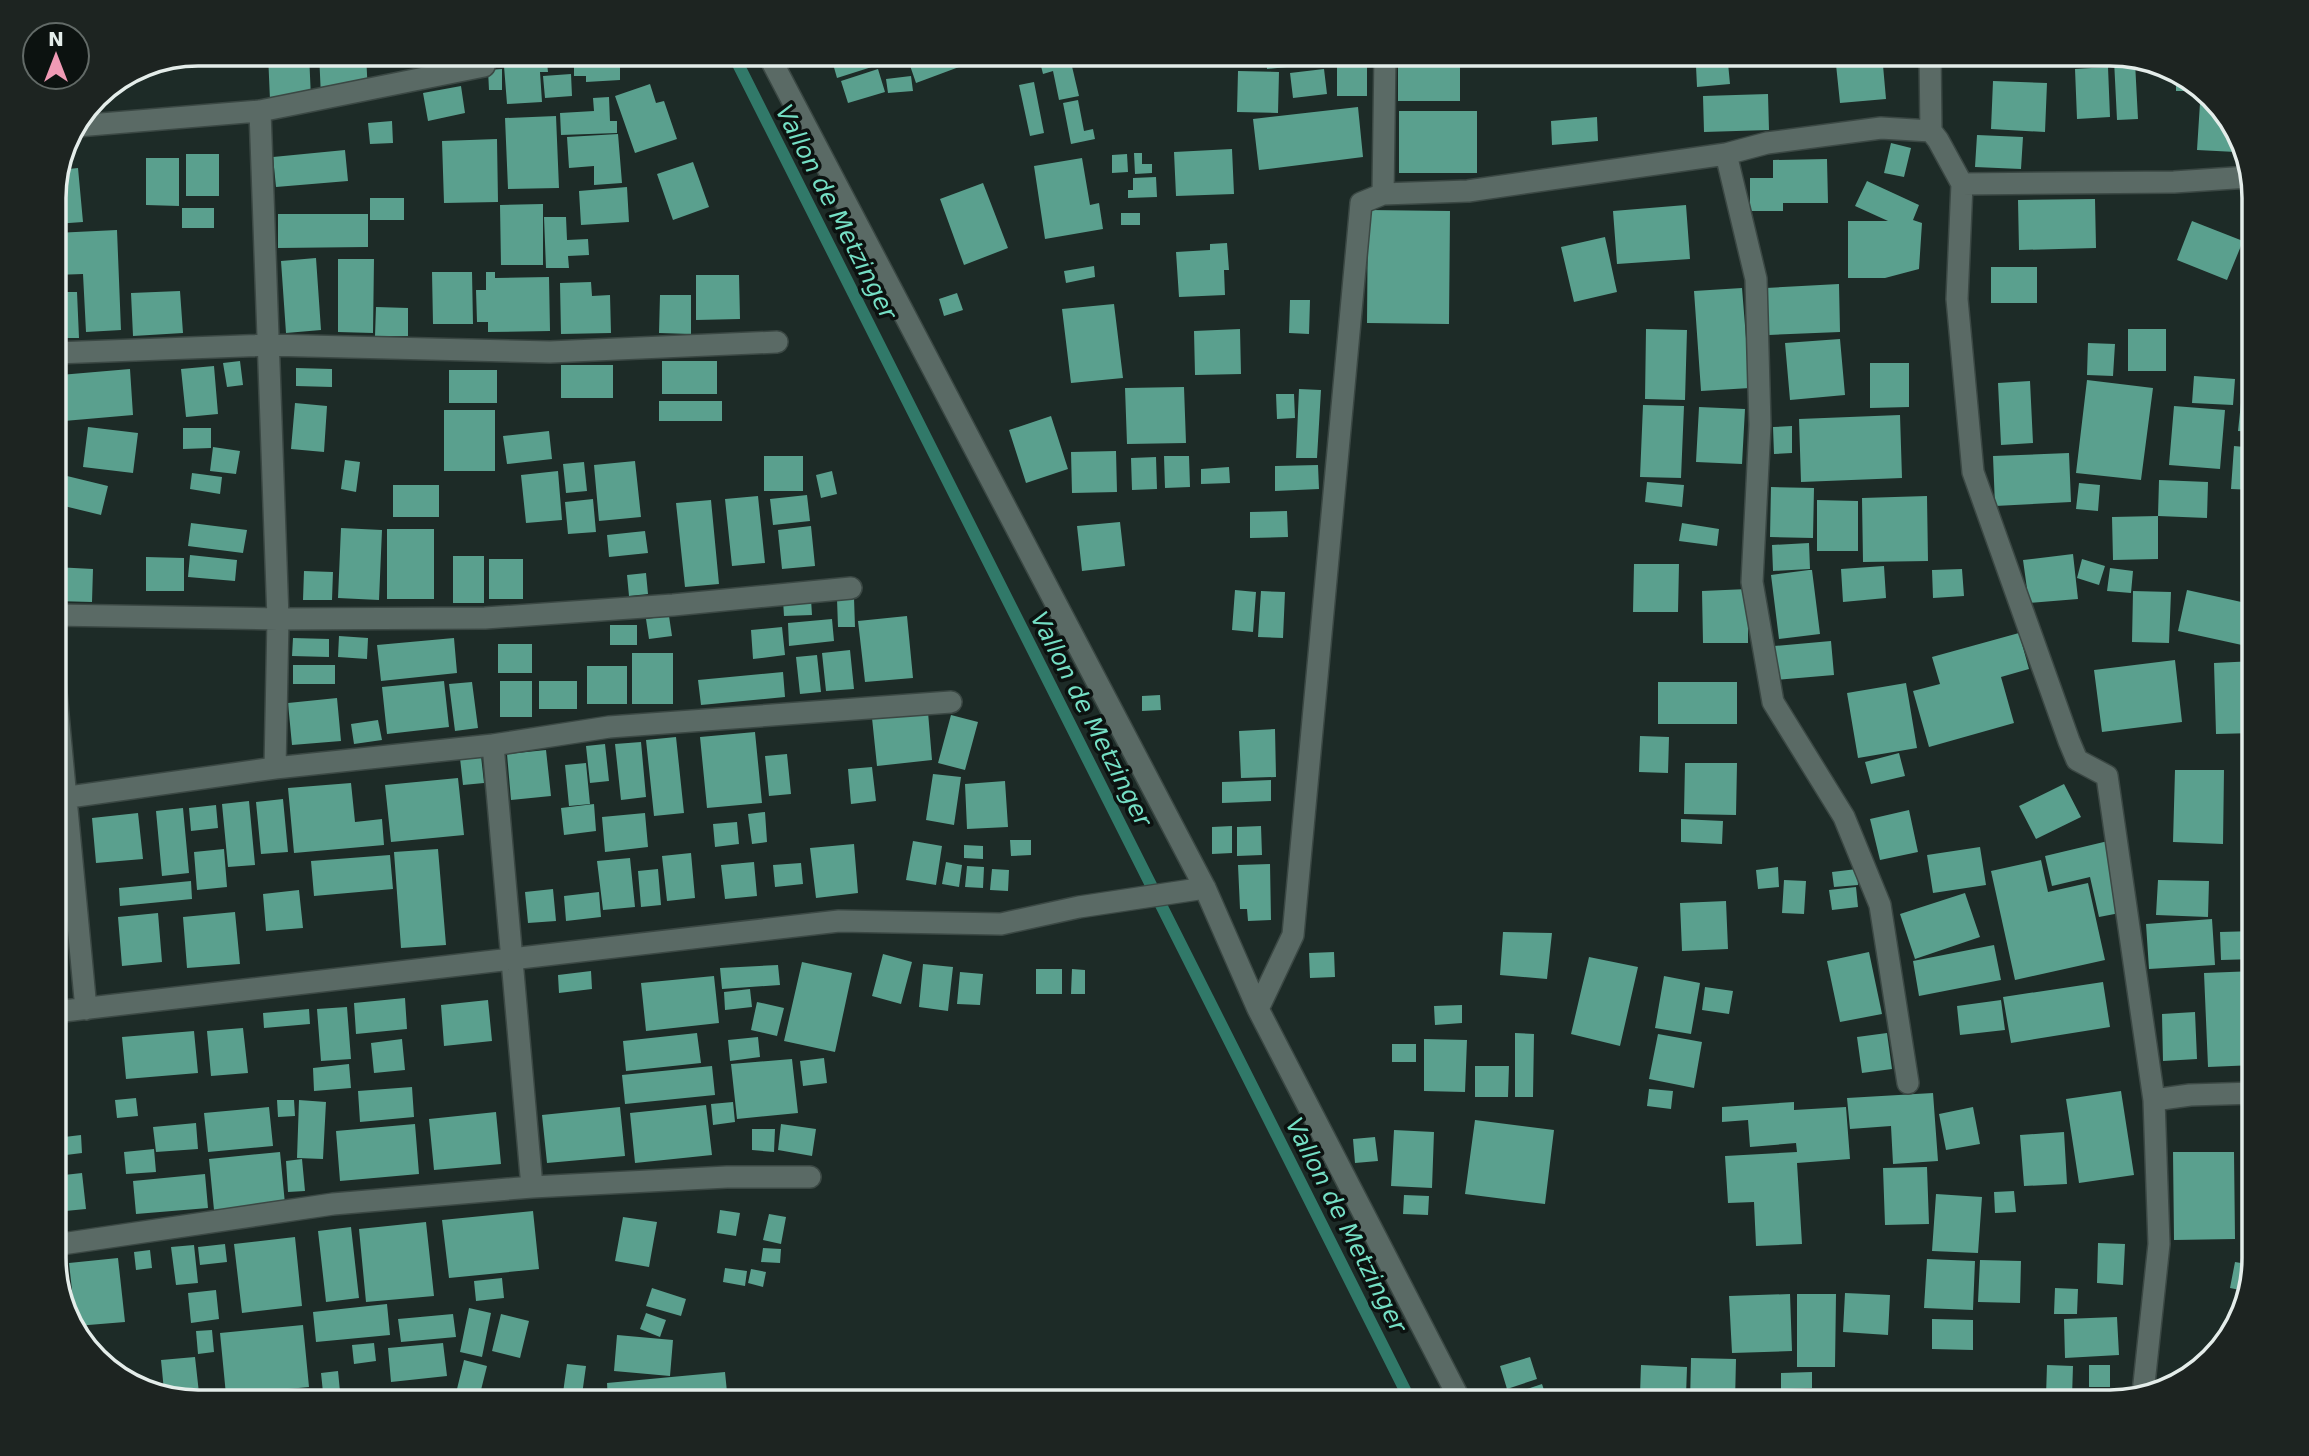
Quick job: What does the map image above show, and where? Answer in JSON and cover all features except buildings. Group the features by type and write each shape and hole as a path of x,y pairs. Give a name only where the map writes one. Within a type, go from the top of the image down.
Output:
{"street":[{"path":"1383,194 1385,66"},
{"path":"1930,66 1931,131 1962,184 1957,299 1973,472 2073,751 2077,760 2107,776 2154,1100 2159,1244 2144,1385"},
{"path":"89,125 260,111 475,67"},
{"path":"775,67 1205,888 1258,1009 1455,1390"},
{"path":"260,111 278,619 275,768"},
{"path":"1258,1009 1293,935 1361,203 1383,194 1468,191 1726,154 1767,143 1881,128 1931,131"},
{"path":"1726,154 1756,279 1760,425 1752,582 1773,702 1844,817 1880,905 1908,1083"},
{"path":"1962,184 2174,182 2240,178"},
{"path":"67,353 268,345 550,352 777,342"},
{"path":"67,615 278,619 485,618 673,606 851,588"},
{"path":"67,797 275,768 493,745 609,727 951,702"},
{"path":"493,745 532,1187"},
{"path":"67,855 86,1009"},
{"path":"67,1011 839,921 1001,925 1079,907 1205,888"},
{"path":"2154,1100 2190,1095 2242,1093"},
{"path":"67,1243 333,1204 532,1187 727,1177 810,1177"}],"waterway":[{"name":"Vallon de Metzinger","path":"739,67 1405,1390"}]}
